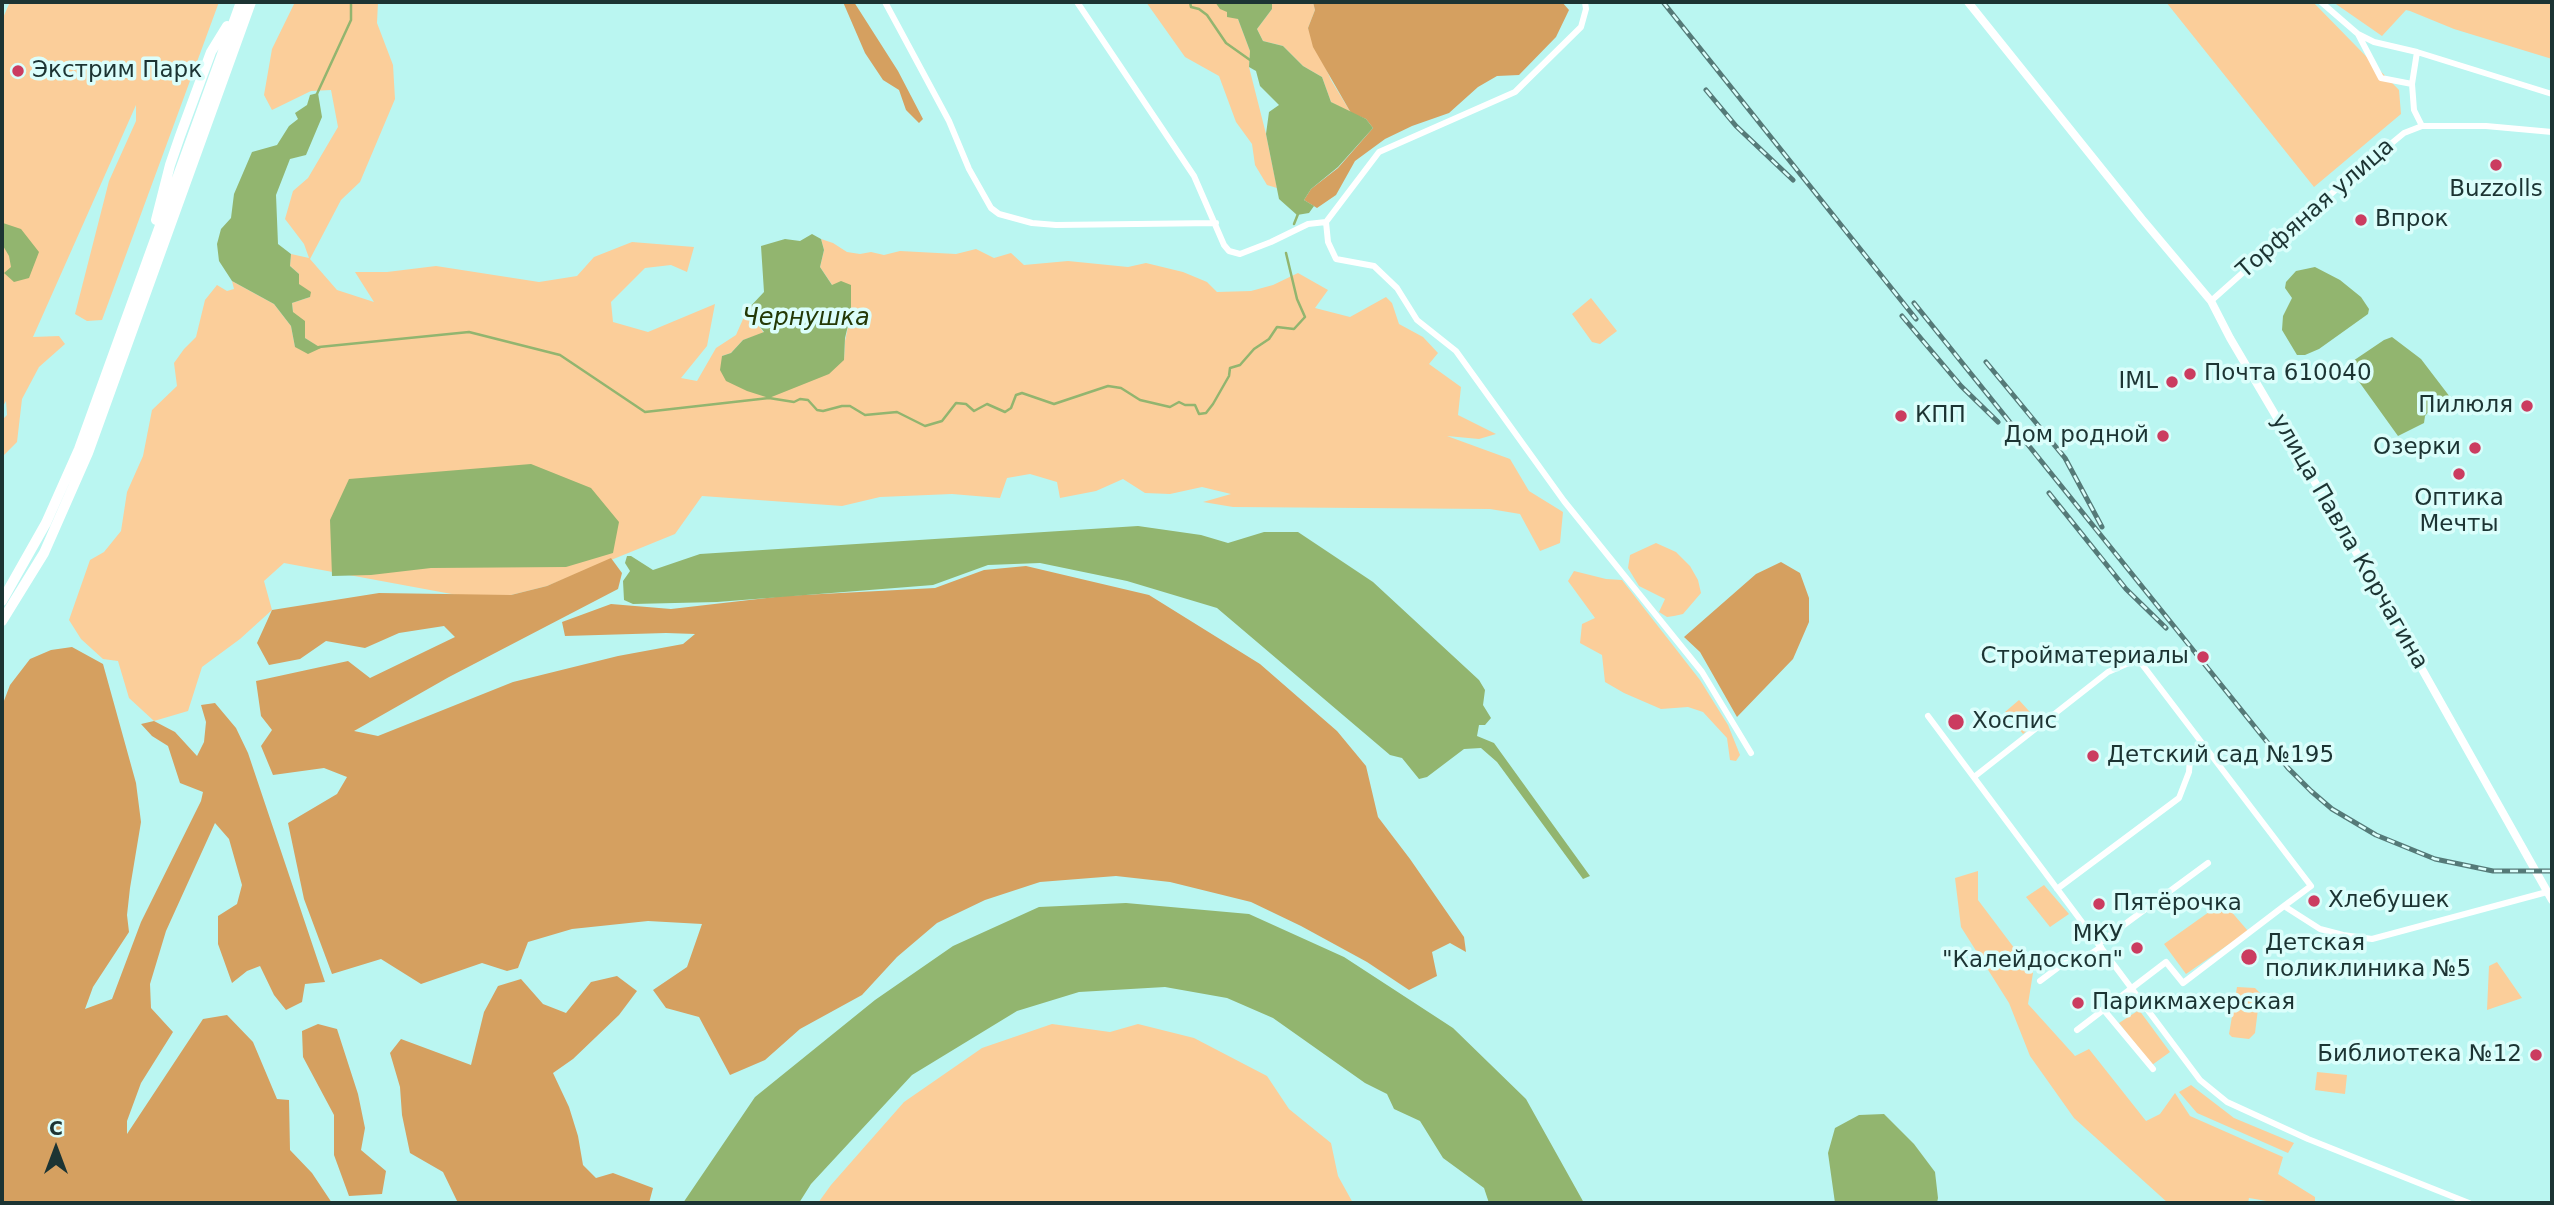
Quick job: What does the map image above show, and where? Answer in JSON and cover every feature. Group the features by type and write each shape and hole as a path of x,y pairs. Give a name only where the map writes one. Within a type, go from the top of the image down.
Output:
{"highway":[{"path":"2,601 33,549 79,449 240,2"},
{"path":"2,621 44,553 89,453 251,2"}],"main road":[{"name":"улица Павла Корчагина","path":"1968,2 2211,301 2550,896"}],"street":[{"path":"885,2 949,121 959,148 991,208 1014,220 1056,225 1216,223"},
{"path":"1077,2 1194,176 1228,251 1240,254 1308,224 1326,222"},
{"path":"1584,2 1586,9 1581,27 1515,92 1379,152 1326,222 1328,242 1336,259 1374,266 1397,288 1417,320 1456,351 1564,501 1702,672 1751,753"},
{"path":"2321,2 2358,34 2375,41 2552,94"},
{"path":"2358,34 2381,78 2412,84"},
{"path":"2417,52 2412,84 2414,110 2422,126 2486,126 2552,132"},
{"name":"Торфяная улица","path":"2211,301 2350,177 2404,134 2422,126"},
{"path":"1974,777 2108,672 2138,659 2311,886 2183,982 2166,962 2077,1030"},
{"path":"2108,672 2114,679"},
{"path":"1928,716 2200,1080 2227,1102 2308,1139 2469,1203"},
{"path":"2057,889 2179,798 2189,772 2190,758 2204,747"},
{"path":"2040,981 2064,963 2077,963 2208,863"},
{"path":"2284,906 2320,929 2372,939 2550,896"},
{"path":"2103,1009 2153,1069"}],"shaded area":[{"path":"10,2 219,2 102,320 87,321 75,314 109,181 136,121 136,105 33,337 59,336 65,344 39,367 22,399 17,442 2,457 2,420 7,415 6,401 2,408 2,20"},
{"path":"295,2 378,2 377,23 393,65 395,99 360,182 341,200 310,259 337,290 374,302 355,272 387,272 436,266 539,282 577,276 594,257 632,242 694,247 687,272 671,265 645,268 611,302 613,322 648,332 715,304 707,346 681,378 697,381 716,348 736,335 747,310 764,333 743,340 731,353 722,356 844,360 851,313 820,267 824,250 821,239 847,252 860,254 871,252 884,255 900,251 956,254 976,249 994,258 1011,253 1024,265 1068,261 1128,267 1146,263 1183,272 1207,282 1217,292 1251,291 1273,285 1298,273 1328,290 1315,308 1350,317 1386,297 1392,303 1399,324 1423,337 1438,353 1429,364 1461,387 1458,415 1496,434 1479,439 1447,436 1510,459 1529,491 1563,512 1560,543 1540,551 1520,514 1490,509 1233,507 1203,502 1231,494 1202,487 1170,494 1145,493 1123,479 1096,491 1060,498 1057,482 1030,474 1007,478 1000,498 952,494 880,497 842,506 702,496 675,534 547,586 511,595 457,595 284,563 264,581 272,610 240,639 202,667 188,711 154,721 129,698 118,661 103,659 81,639 69,620 90,560 104,552 121,531 127,492 143,456 152,410 177,386 174,363 196,337 205,300 217,285 227,291 234,289 232,281 274,304 291,326 295,347 320,348 305,338 293,312 292,303 310,297 299,284 299,274 290,266 291,254 309,258 304,244 285,219 293,191 308,178 338,127 331,90 311,91 272,110 264,95 272,49"},
{"path":"843,2 854,2 898,71 923,119 919,123 906,110 899,90 883,80 865,53"},
{"path":"1146,2 1215,2 1238,19 1250,51 1249,67 1277,188 1267,185 1255,165 1252,144 1236,122 1219,76 1185,57"},
{"path":"1272,2 1313,2 1315,10 1308,28 1331,80 1351,113 1331,102 1322,77 1303,66 1283,46 1263,41 1257,29 1272,9"},
{"path":"1313,2 1562,2 1569,10 1556,37 1519,75 1497,76 1478,87 1449,113 1385,139 1355,161 1336,195 1317,208 1304,200 1311,189 1338,168 1373,128 1366,119 1351,113 1313,47 1308,28 1315,10"},
{"path":"2166,2 2313,2 2399,90 2401,114 2314,187"},
{"path":"2333,2 2552,2 2552,59 2454,29 2406,10 2382,36"},
{"path":"1591,298 1617,331 1600,344 1592,342 1572,314"},
{"path":"1656,543 1676,552 1690,566 1698,580 1701,593 1683,614 1667,617 1659,612 1665,599 1639,586 1628,568 1630,555"},
{"path":"611,558 622,573 618,589 449,677 354,731 378,736 513,682 618,656 683,644 695,634 565,636 562,622 611,604 671,609 784,596 935,588 984,570 1026,566 1149,595 1260,664 1337,731 1366,766 1378,817 1464,937 1466,952 1450,943 1432,952 1437,976 1409,990 1367,962 1251,902 1170,882 1116,876 1040,882 985,900 937,923 897,957 862,995 800,1029 765,1060 730,1075 699,1017 666,1008 653,990 687,967 702,924 648,921 572,929 528,942 518,968 507,971 482,963 421,984 381,959 332,974 304,899 288,823 337,794 347,777 324,768 273,775 261,746 272,730 261,716 256,681 348,661 370,678 455,637 444,626 399,633 365,648 326,641 300,659 269,665 257,643 272,610 379,593 511,595 547,586"},
{"path":"1781,562 1800,573 1809,598 1809,622 1793,659 1737,717 1700,652 1684,637 1756,574"},
{"path":"1574,571 1622,580 1700,680 1728,725 1740,755 1736,761 1730,760 1727,738 1703,712 1688,707 1661,709 1605,682 1602,655 1580,643 1582,624 1595,618 1568,581"},
{"path":"72,647 103,664 136,783 141,822 127,915 129,932 93,987 85,1009 112,999 141,922 203,792 180,783 168,746 152,736 141,724 154,721 175,732 197,756 204,742 206,722 201,705 215,703 236,728 248,753 325,982 305,984 302,1002 286,1010 274,995 260,966 247,971 232,983 218,944 218,916 237,904 242,885 229,839 215,823 166,931 150,984 151,1008 173,1032 141,1083 127,1121 127,1134 203,1019 227,1015 253,1042 277,1099 289,1100 290,1150 312,1173 332,1203 2,1203 2,706 10,685 30,659 51,650"},
{"path":"2019,700 2038,721 2023,734 2005,712"},
{"path":"1978,871 1978,900 2033,973 2028,1004 2075,1056 2089,1049 2146,1121 2160,1114 2175,1093 2190,1116 2283,1157 2278,1174 2315,1197 2315,1203 2278,1203 2249,1198 2248,1203 2168,1203 2074,1118 2030,1056 2009,1003 1961,927 1955,878"},
{"path":"2044,885 2069,914 2050,927 2026,897"},
{"path":"2223,902 2248,931 2186,974 2164,944"},
{"path":"2497,962 2522,998 2487,1010 2489,966"},
{"path":"617,976 637,991 619,1015 573,1059 553,1073 569,1107 583,1165 596,1178 613,1173 653,1188 649,1203 458,1203 443,1172 410,1153 402,1115 400,1087 390,1053 401,1039 471,1065 484,1012 498,986 521,979 543,1004 566,1013 591,982"},
{"path":"2237,987 2255,988 2260,993 2255,1033 2249,1039 2232,1037 2229,1034"},
{"path":"2139,1010 2170,1052 2152,1065 2119,1023"},
{"path":"318,1024 337,1029 358,1094 365,1128 361,1150 386,1171 382,1194 349,1196 334,1155 334,1115 303,1057 302,1031"},
{"path":"1052,1024 1110,1032 1138,1024 1194,1038 1267,1076 1289,1109 1331,1143 1338,1176 1353,1203 818,1203 904,1102 982,1048"},
{"path":"2317,1072 2347,1075 2345,1094 2315,1090"},
{"path":"2191,1085 2234,1118 2294,1143 2288,1153 2197,1113 2179,1092"}],"water":[{"path":"1215,2 1272,2 1272,9 1257,29 1263,41 1283,46 1303,66 1322,77 1331,102 1366,119 1373,128 1338,167 1311,189 1304,200 1314,206 1309,213 1297,215 1279,199 1266,134 1269,112 1279,105 1260,86 1256,71 1249,67 1250,51 1238,19 1227,17 1227,12 1220,9"},
{"path":"318,93 322,117 306,155 290,159 276,195 278,244 291,254 290,266 299,274 299,284 311,292 310,297 292,303 293,312 305,321 305,338 321,348 308,354 295,347 291,326 274,304 232,281 219,261 217,244 221,229 231,218 234,194 252,152 277,145 289,126 298,119 295,113 307,105 310,95"},
{"path":"3,223 21,229 39,252 29,278 14,282 4,273 11,267 9,256 2,244"},
{"name":"Чернушка","path":"812,234 821,239 824,250 820,267 832,285 841,281 851,285 851,313 845,338 844,360 829,374 769,398 726,381 720,370 722,356 731,353 743,340 764,332 747,310 764,292 761,246 785,239 800,241"},
{"path":"2315,267 2340,280 2361,297 2369,309 2368,314 2319,349 2305,355 2297,355 2282,330 2283,316 2292,298 2285,288 2286,282 2296,271"},
{"path":"2392,337 2421,359 2450,397 2446,403 2430,410 2424,423 2398,436 2347,365"},
{"path":"531,464 591,488 619,522 613,553 566,567 431,568 371,575 332,576 330,520 349,479"},
{"path":"1138,526 1201,535 1228,543 1264,532 1298,532 1373,582 1479,680 1485,690 1483,705 1491,718 1485,725 1479,725 1477,736 1494,743 1590,876 1583,879 1497,762 1481,748 1464,749 1427,777 1419,779 1402,758 1390,755 1217,608 1127,581 1040,563 988,565 933,585 717,602 633,604 624,600 623,581 630,571 625,563 627,556 653,570 700,554"},
{"path":"1126,903 1249,914 1344,957 1453,1028 1526,1099 1584,1203 1489,1203 1484,1188 1443,1158 1420,1121 1394,1109 1387,1094 1365,1083 1273,1018 1227,998 1165,987 1079,992 1017,1011 912,1075 811,1184 799,1203 683,1203 755,1097 875,1000 953,946 1039,907"},
{"path":"1884,1114 1914,1144 1935,1172 1937,1203 1835,1203 1828,1153 1835,1128 1859,1115"}],"waterway":[{"name":"Чернушка","path":"316,96 351,20 351,2"},
{"name":"Чернушка","path":"1190,2 1191,7 1207,15 1226,43 1250,60"},
{"name":"Чернушка","path":"1294,224 1298,214"},
{"name":"Чернушка","path":"319,347 469,332 560,355 645,412 769,398 794,402 800,399 808,400 817,410 823,411 850,406 865,415 897,412 925,426 942,421 956,403 966,404 974,411 987,404 1005,412 1011,408 1016,395 1022,393 1054,404 1108,386 1121,388 1140,400 1170,407 1179,402 1195,405 1199,414 1206,413 1213,404 1229,376 1230,368 1240,365 1254,349 1269,339 1277,327 1294,329 1305,317 1297,299 1286,253"}],"railway":[{"path":"1663,2 1916,319"},
{"path":"1706,90 1736,126 1793,180"},
{"path":"1914,303 2288,768 2311,791 2332,809 2376,835 2435,859 2493,871 2552,871"},
{"path":"1902,316 1961,386 1998,422"},
{"path":"1986,362 2065,458 2102,527"},
{"path":"2049,493 2126,589 2166,628"}],"place":[{"name":"Экстрим Парк","path":"18,71"},
{"name":"Buzzolls","path":"2496,165"},
{"name":"Впрок","path":"2361,220"},
{"name":"Почта 610040","path":"2190,374"},
{"name":"IML","path":"2172,382"},
{"name":"Пилюля","path":"2527,406"},
{"name":"КПП","path":"1901,416"},
{"name":"Дом родной","path":"2163,436"},
{"name":"Озерки","path":"2475,448"},
{"name":"Оптика Мечты","path":"2459,474"},
{"name":"Стройматериалы","path":"2203,657"},
{"name":"Хоспис","path":"1956,722"},
{"name":"Детский сад №195","path":"2093,756"},
{"name":"Хлебушек","path":"2314,901"},
{"name":"Пятёрочка","path":"2099,904"},
{"name":"МКУ \"Калейдоскоп\"","path":"2137,948"},
{"name":"Детская поликлиника №5","path":"2249,957"},
{"name":"Парикмахерская","path":"2078,1003"},
{"name":"Библиотека №12","path":"2536,1055"}]}
